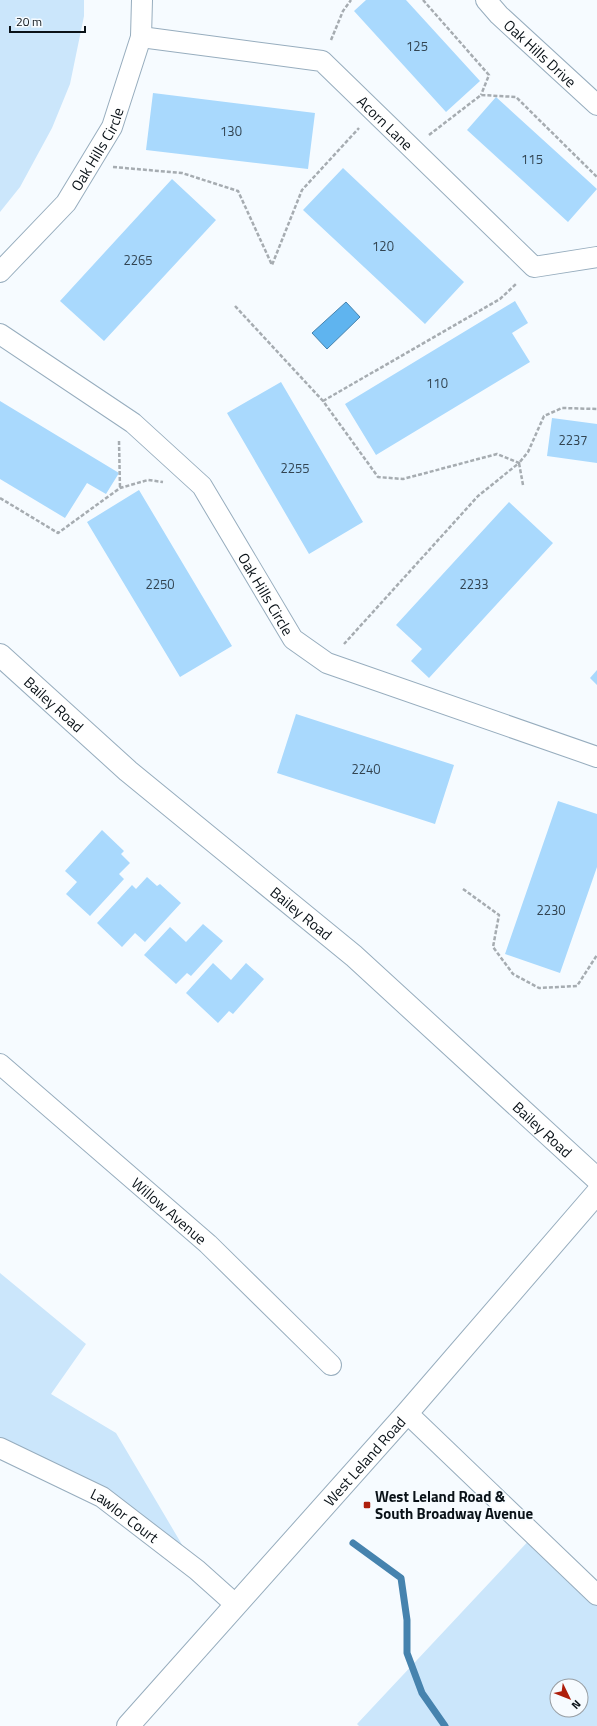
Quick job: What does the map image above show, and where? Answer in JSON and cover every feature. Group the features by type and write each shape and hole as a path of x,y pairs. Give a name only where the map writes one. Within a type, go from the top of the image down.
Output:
{"street":[{"name":"Oak Hills Circle","path":"0,272 66,203 112,127 141,37 142,0"},
{"name":"Oak Hills Drive","path":"486,0 499,15 597,105"},
{"path":"141,37 322,61"},
{"name":"Acorn Lane","path":"322,61 534,267"},
{"path":"534,267 597,258"},
{"name":"Oak Hills Circle","path":"0,334 133,423 202,486 293,639 327,663 597,757"},
{"name":"Bailey Road","path":"0,655 128,771 354,956 597,1178"},
{"name":"Willow Avenue","path":"0,1064 208,1244 331,1365"},
{"name":"West Leland Road","path":"128,1726 235,1604 407,1413 597,1193"},
{"path":"407,1413 597,1595"},
{"name":"Lawlor Court","path":"0,1448 102,1498 197,1570 235,1604"}],"path":[{"path":"322,61 343,11 351,0"},
{"path":"412,148 481,95 489,76 423,0"},
{"path":"481,95 516,98 597,177"},
{"path":"89,165 182,173 238,191 272,265 302,190 374,111"},
{"path":"323,401 500,299 534,267"},
{"path":"235,306 323,401 378,477 403,479 497,454 519,463"},
{"path":"327,663 478,496 519,463 528,452 544,416 562,408 597,409"},
{"path":"119,413 120,488"},
{"path":"519,463 523,485"},
{"path":"0,498 58,533 120,488 148,480 163,482"},
{"path":"463,889 499,914 493,947 513,974 539,988 577,986 597,955"}],"shaded area":[{"path":"0,0 84,0 84,16 70,84 52,128 20,187 0,212"},
{"path":"0,1273 86,1344 51,1394 116,1433 197,1570 102,1497 0,1448"},
{"path":"534,1535 597,1595 597,1726 359,1726 357,1724"}],"water":[{"path":"346,302 360,317 327,349 312,333"}],"building":[{"path":"366,0 406,0 480,81 446,112 354,11"},
{"path":"153,93 315,113 308,169 146,150"},
{"path":"496,97 597,189 568,222 467,130"},
{"path":"343,168 464,282 425,324 303,210"},
{"path":"172,179 216,220 104,341 60,301"},
{"path":"515,301 528,323 512,333 530,362 376,455 345,404"},
{"path":"281,382 363,522 309,554 227,413"},
{"path":"0,401 119,473 106,494 87,483 65,518 0,479"},
{"path":"552,418 597,424 597,463 547,456"},
{"path":"139,490 232,646 180,677 87,522"},
{"path":"509,502 553,543 429,678 411,661 422,649 396,625"},
{"path":"597,670 597,685 590,678"},
{"path":"296,714 454,765 435,824 277,773"},
{"path":"558,801 597,814 597,867 560,973 505,954"},
{"path":"102,830 124,851 121,854 130,863 119,874 124,879 90,916 66,894 77,882 65,871"},
{"path":"147,877 157,886 160,884 181,903 145,942 135,933 122,947 97,923 132,885 136,889"},
{"path":"203,924 223,941 191,976 187,973 176,984 144,955 170,927 186,942"},
{"path":"213,963 231,980 246,963 264,979 233,1014 229,1011 218,1023 186,993"}],"waterway":[{"path":"353,1543 401,1578 407,1620 407,1653 422,1693 445,1726"}],"place":[{"name":"West Leland Road & South Broadway Avenue","path":"367,1505"}]}
